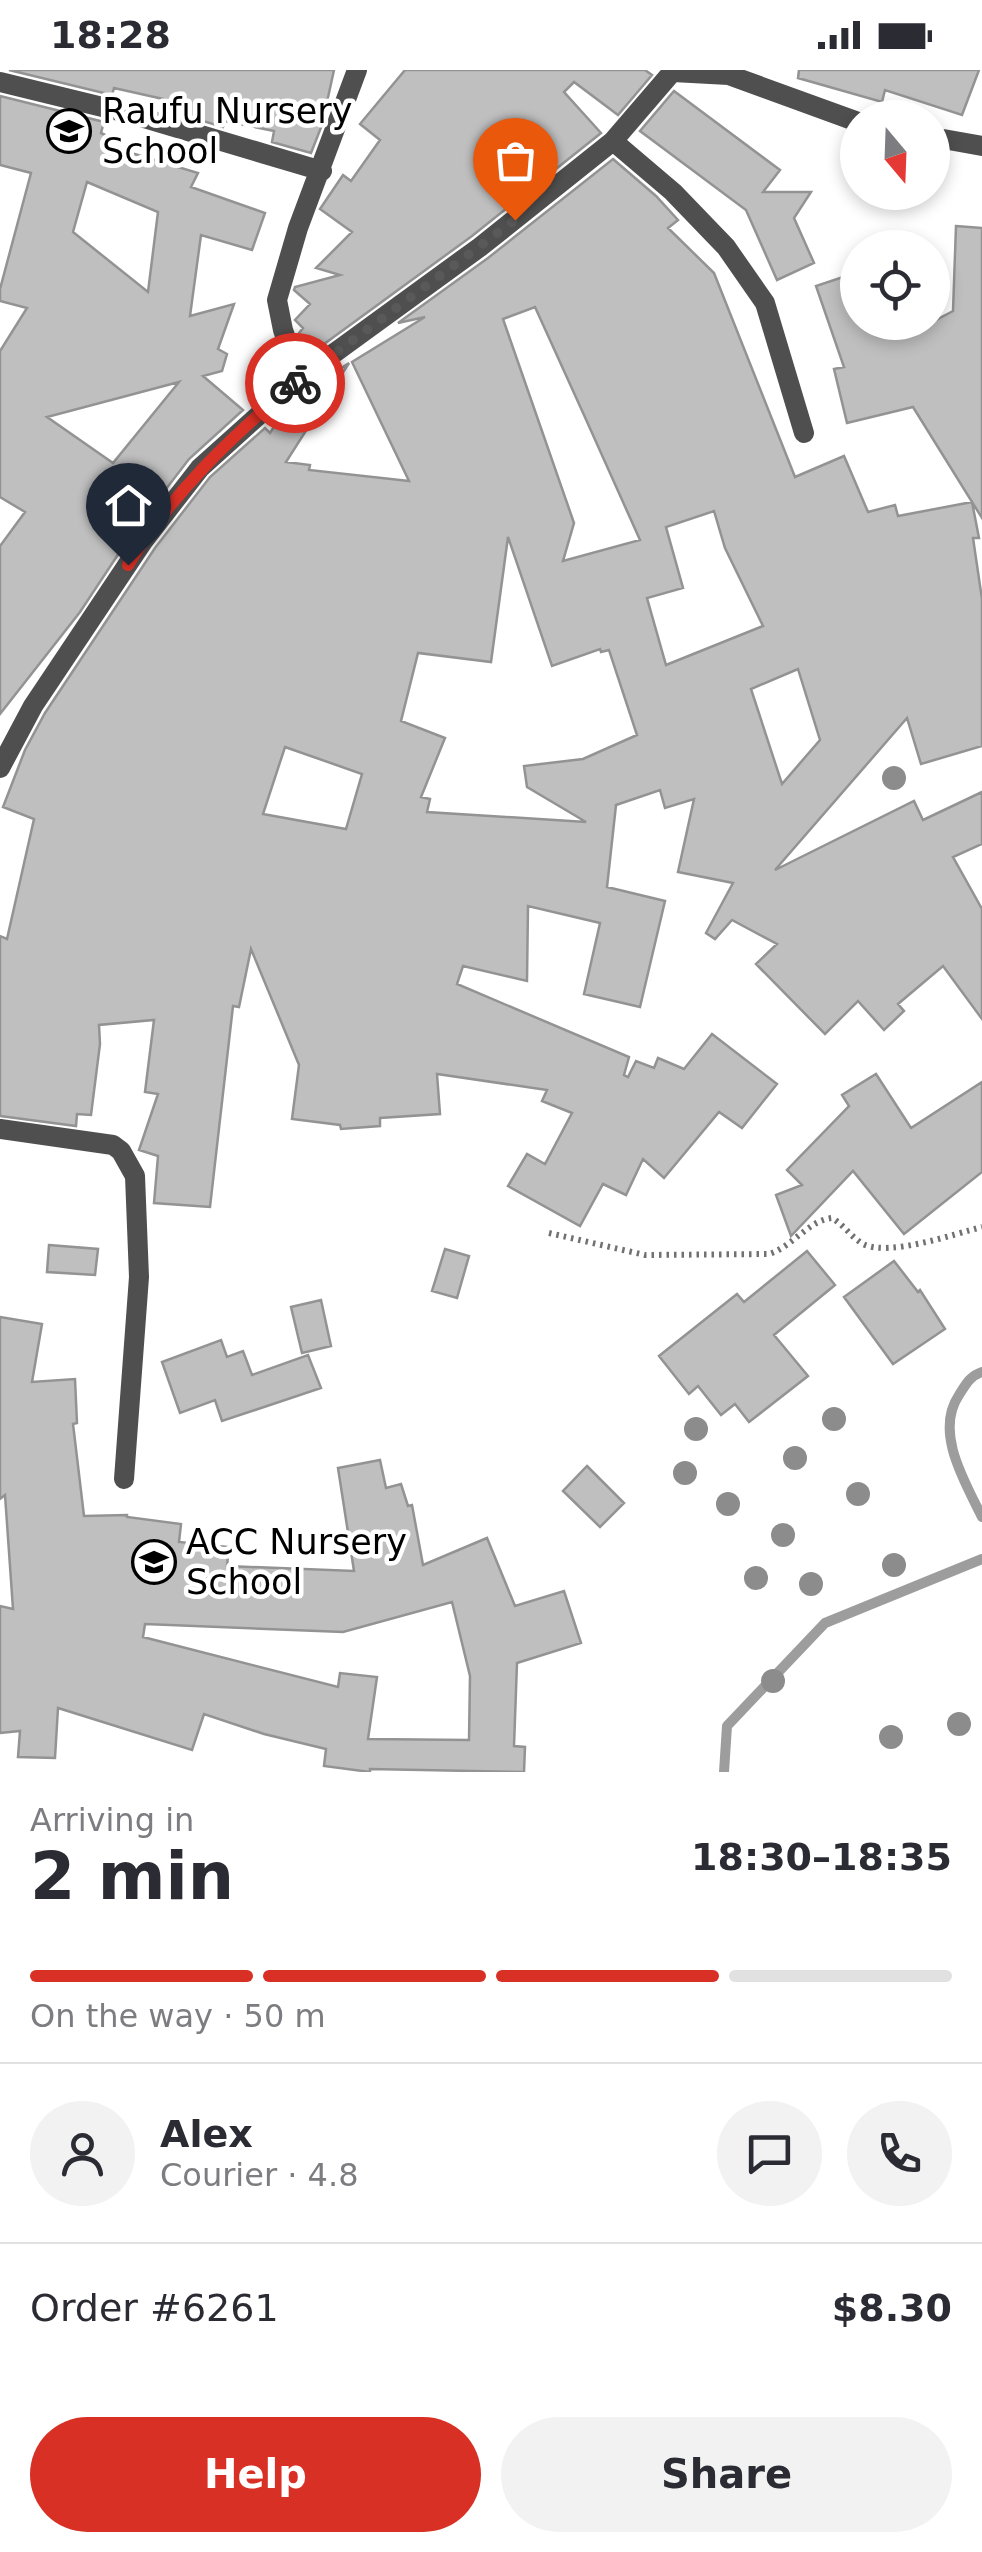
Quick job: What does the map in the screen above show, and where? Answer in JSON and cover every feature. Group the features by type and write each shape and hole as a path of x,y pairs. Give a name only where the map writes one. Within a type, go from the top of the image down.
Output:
{"street":[{"path":"300,378 277,300 298,228 357,70"},
{"path":"0,768 33,706 168,506 227,442 300,378 480,247 613,141 674,71 729,75 840,115"},
{"path":"0,82 184,129 322,171"},
{"path":"950,140 982,146"},
{"path":"613,141 673,192 726,247 765,302 804,433"},
{"path":"0,1129 113,1144 122,1152 134,1176 139,1277 124,1478"}],"path":[{"path":"550,1233 645,1255 674,1257 768,1254 782,1250 822,1219 838,1222 868,1246 881,1248 925,1242 982,1227"}],"building":[{"path":"9,70 334,70 322,125 311,153 272,142 274,131 225,121 223,127 169,111 172,101 114,88 112,95"},
{"path":"405,70 645,70 652,75 618,115 574,82 564,92 601,133 472,236 324,344 304,349 299,333 303,328 295,320 310,304 295,287 340,275 316,268 352,232 320,209 343,175 351,181 380,140 360,124"},
{"path":"799,70 979,70 962,115 950,111 950,100 916,100 885,90 882,100 875,100 798,78"},
{"path":"674,91 780,170 763,192 811,192 794,218 814,263 777,280 746,210 640,131"},
{"path":"0,96 104,122 101,133 120,142 118,149 198,173 191,187 265,213 252,250 201,235 190,316 234,304 218,349 227,354 222,371 203,376 243,410 189,459 133,532 80,612 0,714 0,546 25,512 0,497 0,351 27,308 0,301 0,289 31,173 0,165","holes":["87,182 158,212 148,292 73,232","179,382 113,463 47,417"]},
{"path":"613,159 678,220 668,228 714,273 795,477 844,456 868,512 895,505 898,516 972,502 979,538 973,538 982,599 982,746 921,764 907,718 775,870 914,801 923,820 982,792 982,844 953,857 982,909 982,1019 943,966 898,1004 904,1011 884,1030 858,1001 825,1034 756,964 777,944 732,920 715,939 706,933 733,883 678,872 694,799 665,808 660,790 616,805 607,887 665,901 640,1007 584,994 600,923 528,906 527,981 463,966 457,984 629,1057 624,1075 628,1077 636,1061 654,1068 658,1058 684,1069 712,1034 777,1084 742,1128 719,1112 664,1178 643,1159 626,1195 603,1184 580,1226 508,1186 527,1154 545,1164 572,1113 542,1101 547,1090 437,1074 440,1114 380,1118 380,1126 341,1129 340,1125 292,1119 299,1065 251,949 239,1007 233,1006 210,1207 154,1203 158,1156 139,1150 158,1094 145,1092 154,1020 99,1025 91,1115 77,1114 76,1126 0,1116 0,936 7,939 34,819 3,807 25,750 45,713 155,548 210,477 265,428 270,433 284,411 316,384 349,363 286,462 310,465 309,470 409,481 352,362 425,317 398,323","holes":["535,307 640,540 563,561 574,523 503,319","714,511 725,548 763,626 666,665 647,598 683,588 666,527","508,537 552,666 600,649 609,650 637,735 583,759 524,766 527,787 586,822 427,812 430,799 421,797 445,738 401,721 418,653 491,662","798,669 820,740 782,784 751,689","285,747 362,774 346,829 263,814"]},
{"path":"956,226 982,228 982,518 913,407 847,423 834,369 844,367 816,286 840,278 840,340 950,340"},
{"path":"876,1074 911,1128 982,1082 982,1172 904,1234 853,1171 791,1236 776,1195 802,1185 787,1170 849,1106 842,1095"},
{"path":"49,1245 98,1249 95,1275 47,1272"},
{"path":"445,1249 469,1256 457,1298 432,1291"},
{"path":"807,1251 835,1285 774,1335 808,1376 749,1422 735,1404 721,1415 698,1386 689,1394 659,1356 737,1294 744,1302"},
{"path":"894,1261 920,1290 945,1329 893,1364 844,1297"},
{"path":"321,1300 331,1346 302,1353 291,1307"},
{"path":"0,1317 42,1324 32,1382 75,1379 77,1423 73,1424 84,1516 127,1515 181,1524 179,1542 229,1547 227,1566 354,1571 338,1468 380,1460 386,1488 401,1484 408,1506 412,1505 423,1565 487,1538 515,1606 564,1591 581,1643 517,1663 514,1746 525,1747 524,1772 370,1772 324,1766 326,1749 204,1714 192,1750 58,1708 55,1758 18,1757 20,1731 0,1733 0,1606 13,1609 5,1495 0,1499","holes":["452,1602 470,1676 469,1740 368,1739 377,1677 340,1673 338,1687 143,1637 145,1624 343,1632"]},
{"path":"221,1340 227,1357 243,1351 252,1375 308,1355 321,1388 222,1421 215,1400 180,1413 162,1362"},
{"path":"587,1466 624,1503 600,1527 563,1491"}],"waterway":[{"path":"982,1372 971,1378 959,1395 950,1425 955,1457 982,1517"},
{"path":"724,1772 727,1726 825,1623 982,1559"}],"way so far":[{"path":"295,383 515,220"}],"place":[{"name":"Raufu Nursery School","path":"69,131"},
{"name":"ACC Nursery School","path":"154,1562"}],"route":[{"path":"128,565 168,506 200,468 295,383"}]}
